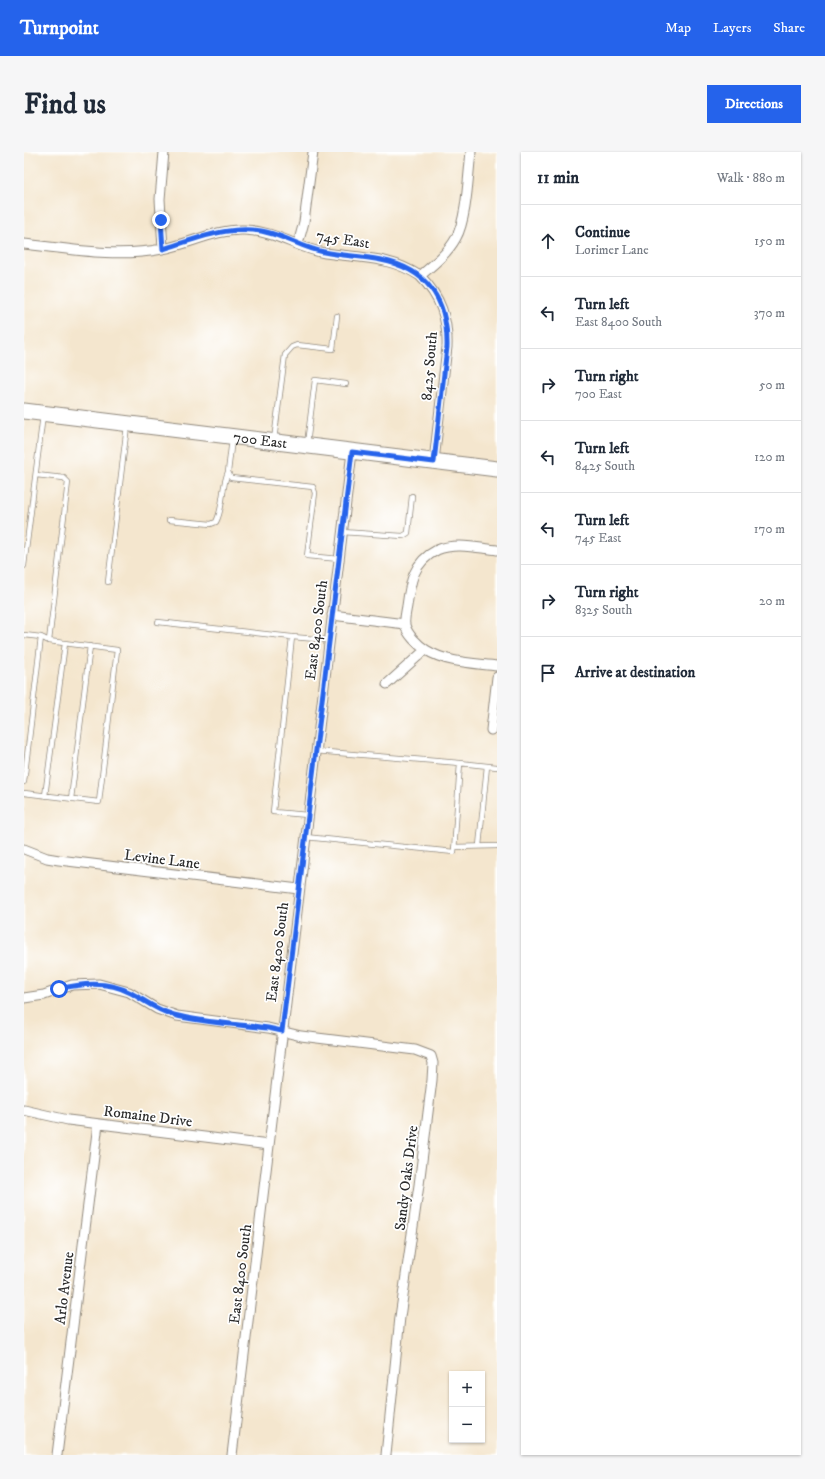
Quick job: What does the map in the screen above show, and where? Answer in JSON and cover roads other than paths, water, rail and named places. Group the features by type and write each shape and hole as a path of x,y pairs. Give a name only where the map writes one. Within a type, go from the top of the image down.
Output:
{"main road":[{"name":"700 East","path":"24,411 497,469"}],"street":[{"path":"163,249 160,198 164,152"},
{"path":"298,244 304,222 313,152"},
{"path":"420,276 448,250 457,238 462,223 471,152"},
{"name":"745 East","path":"24,244 119,254 163,249 216,233 243,230 271,233 298,244 324,252 394,262 408,268 420,276"},
{"name":"8425 South","path":"420,276 431,287 439,300 447,331 447,347 434,462"},
{"name":"East 8400 South","path":"232,1455 315,751 352,452"},
{"path":"497,550 447,547 438,550 422,560 411,578 405,624 415,642 425,650 446,659 497,666"},
{"path":"332,616 405,624"},
{"path":"387,684 425,650"},
{"path":"491,730 497,678"},
{"name":"Levine Lane","path":"24,849 47,858 59,860 299,889"},
{"path":"24,998 44,994 72,985 99,984 130,992 158,1009 177,1016 282,1031"},
{"name":"Sandy Oaks Drive","path":"282,1031 301,1036 415,1050 431,1056 433,1063 419,1185 400,1317 386,1455"},
{"name":"Romaine Drive","path":"24,1110 68,1120 269,1145"},
{"name":"Arlo Avenue","path":"57,1455 98,1124"}],"lane":[{"path":"273,442 285,355 297,345 333,349 337,316"},
{"path":"307,446 315,380 346,384"},
{"path":"24,566 43,414"},
{"path":"108,582 128,424"},
{"path":"169,520 211,524 216,522 219,517 224,482 228,472 233,437"},
{"path":"228,472 231,478 313,487 315,493 307,556 339,559"},
{"path":"36,475 64,478 68,482 49,641"},
{"path":"342,532 403,536 408,533 412,496"},
{"path":"158,622 329,640"},
{"path":"24,635 49,641 117,650 99,802 24,792"},
{"path":"292,637 273,812 308,815"},
{"path":"24,782 41,638"},
{"path":"45,796 65,643"},
{"path":"70,799 90,646"},
{"path":"315,751 497,767"},
{"path":"305,837 454,852 460,763"},
{"path":"479,846 487,766"},
{"path":"454,847 497,846"}]}
